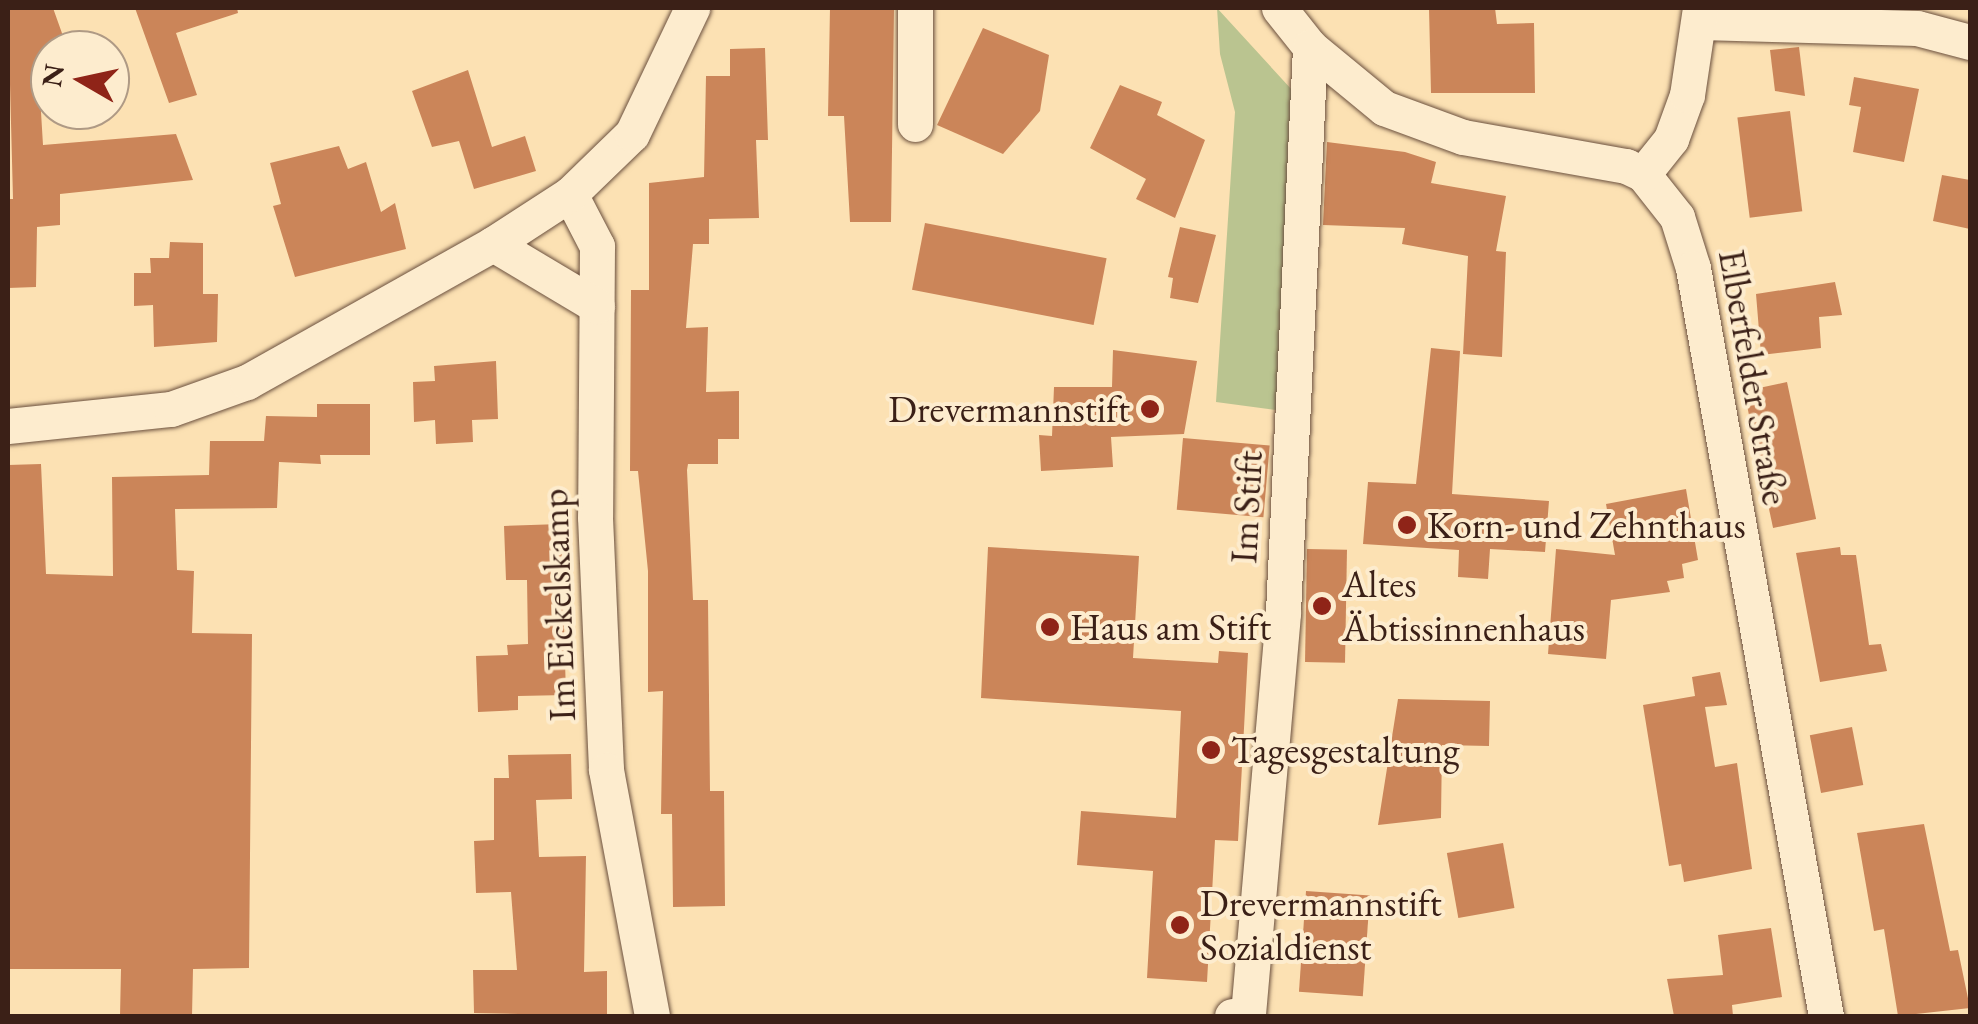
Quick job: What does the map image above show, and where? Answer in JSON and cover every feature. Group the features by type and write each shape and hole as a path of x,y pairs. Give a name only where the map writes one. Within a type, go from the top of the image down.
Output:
{"street":[{"path":"8,426 156,411 247,382 493,244 570,194 632,134 692,8"},
{"path":"914,8 915,124"},
{"path":"1279,8 1310,47 1362,93 1408,120 1643,174 1671,138 1687,95 1700,14 1917,28 1970,42"},
{"name":"Im Stift","path":"1232,1016 1248,1014 1283,612 1310,47"},
{"name":"Elberfelder Straße","path":"1643,174 1678,217 1693,268 1826,1016"},
{"name":"Im Eickelskamp","path":"570,194 597,246 595,517 606,770 652,1016"},
{"path":"493,244 596,306"}],"green space":[{"path":"1217,8 1293,91 1276,410 1216,402 1235,112 1220,54"}],"building":[{"path":"8,8 53,8 61,30 30,30 30,130 42,130 43,145 176,134 193,180 60,194 60,225 37,227 36,287 8,288 8,199 13,199"},
{"path":"135,8 237,8 238,13 176,33 197,95 169,103"},
{"path":"830,8 894,8 891,222 850,222 844,116 828,116"},
{"path":"1429,8 1495,8 1497,24 1534,23 1535,93 1431,93"},
{"path":"983,28 1049,55 1040,111 1003,154 937,125"},
{"path":"1799,47 1805,96 1775,91 1770,50"},
{"path":"765,48 768,140 756,140 759,218 709,219 709,244 693,244 686,328 708,327 706,392 739,391 739,439 718,439 718,464 688,464 687,470 693,600 708,600 710,791 724,791 725,906 673,907 672,814 661,814 663,691 648,692 648,571 638,471 630,471 631,290 649,290 649,183 704,177 706,76 730,76 730,49"},
{"path":"468,70 492,147 525,136 536,171 474,189 459,141 432,147 412,91"},
{"path":"1854,77 1919,89 1904,162 1853,152 1861,107 1849,105"},
{"path":"1120,85 1162,102 1157,115 1205,140 1175,218 1136,199 1146,179 1090,148"},
{"path":"1790,111 1802,211 1750,218 1737,117"},
{"path":"1327,142 1405,152 1436,162 1431,183 1506,196 1496,251 1506,252 1502,357 1463,354 1468,256 1402,244 1405,228 1323,225"},
{"path":"339,146 348,169 366,162 381,212 395,203 406,249 295,277 273,206 281,204 270,163"},
{"path":"1942,175 1970,180 1970,229 1933,221"},
{"path":"925,223 1107,258 1094,325 912,290"},
{"path":"1180,227 1216,235 1198,303 1170,298 1173,278 1168,277"},
{"path":"170,242 203,243 203,294 218,294 217,342 154,347 153,305 134,306 134,273 151,273 150,258 169,258"},
{"path":"1835,282 1842,315 1819,317 1821,348 1761,355 1756,294"},
{"path":"1431,348 1460,351 1452,494 1549,501 1545,552 1490,549 1488,579 1458,577 1459,550 1363,544 1368,482 1416,484"},
{"path":"1113,350 1197,361 1184,434 1111,437 1113,467 1041,471 1039,435 1052,436 1054,387 1112,387"},
{"path":"496,361 498,419 472,420 473,442 436,444 435,420 414,422 413,382 435,381 434,366"},
{"path":"1787,382 1816,519 1773,528 1744,391"},
{"path":"317,404 370,404 370,455 320,455 321,464 279,462 277,508 175,509 177,570 194,571 192,633 252,634 249,968 193,969 192,1016 120,1016 121,969 8,969 8,465 41,464 46,574 113,576 112,477 209,475 210,441 264,441 266,416 317,417"},
{"path":"1183,438 1270,446 1263,517 1177,510"},
{"path":"1686,489 1698,560 1682,564 1684,578 1667,581 1670,592 1611,600 1606,659 1548,654 1556,549 1615,555 1606,504"},
{"path":"561,524 566,695 518,696 518,710 478,712 476,656 508,655 507,645 528,644 527,580 506,580 504,526"},
{"path":"988,547 1139,556 1133,658 1218,663 1219,651 1248,653 1238,841 1215,840 1207,982 1147,978 1153,871 1077,865 1081,811 1176,818 1181,711 981,698"},
{"path":"1840,547 1841,555 1856,555 1869,645 1881,644 1887,671 1820,682 1796,553"},
{"name":"Altes Äbtissinnenhaus","path":"1307,549 1347,550 1345,663 1305,662"},
{"path":"1720,672 1727,705 1705,707 1715,767 1737,763 1752,869 1684,882 1681,864 1669,866 1643,705 1695,696 1692,677"},
{"path":"1398,699 1490,701 1489,746 1442,745 1441,818 1378,825"},
{"path":"1852,727 1863,785 1821,793 1810,735"},
{"path":"571,754 572,799 536,800 539,857 586,856 584,972 607,971 607,1016 474,1013 473,970 517,970 511,892 476,893 474,841 494,840 494,778 509,778 508,755"},
{"path":"1924,824 1950,951 1958,950 1970,1008 1898,1016 1884,929 1874,931 1857,833"},
{"path":"1503,843 1514,908 1458,918 1447,853"},
{"path":"1306,891 1370,895 1363,996 1299,992"},
{"path":"1771,928 1782,997 1732,1005 1733,1016 1674,1016 1667,979 1723,975 1718,935"}],"place":[{"name":"Drevermannstift","path":"1150,409"},
{"name":"Korn- und Zehnthaus","path":"1407,525"},
{"name":"Altes Äbtissinnenhaus","path":"1322,606"},
{"name":"Haus am Stift","path":"1050,627"},
{"name":"Tagesgestaltung","path":"1211,750"},
{"name":"Drevermannstift Sozialdienst","path":"1180,925"}]}
